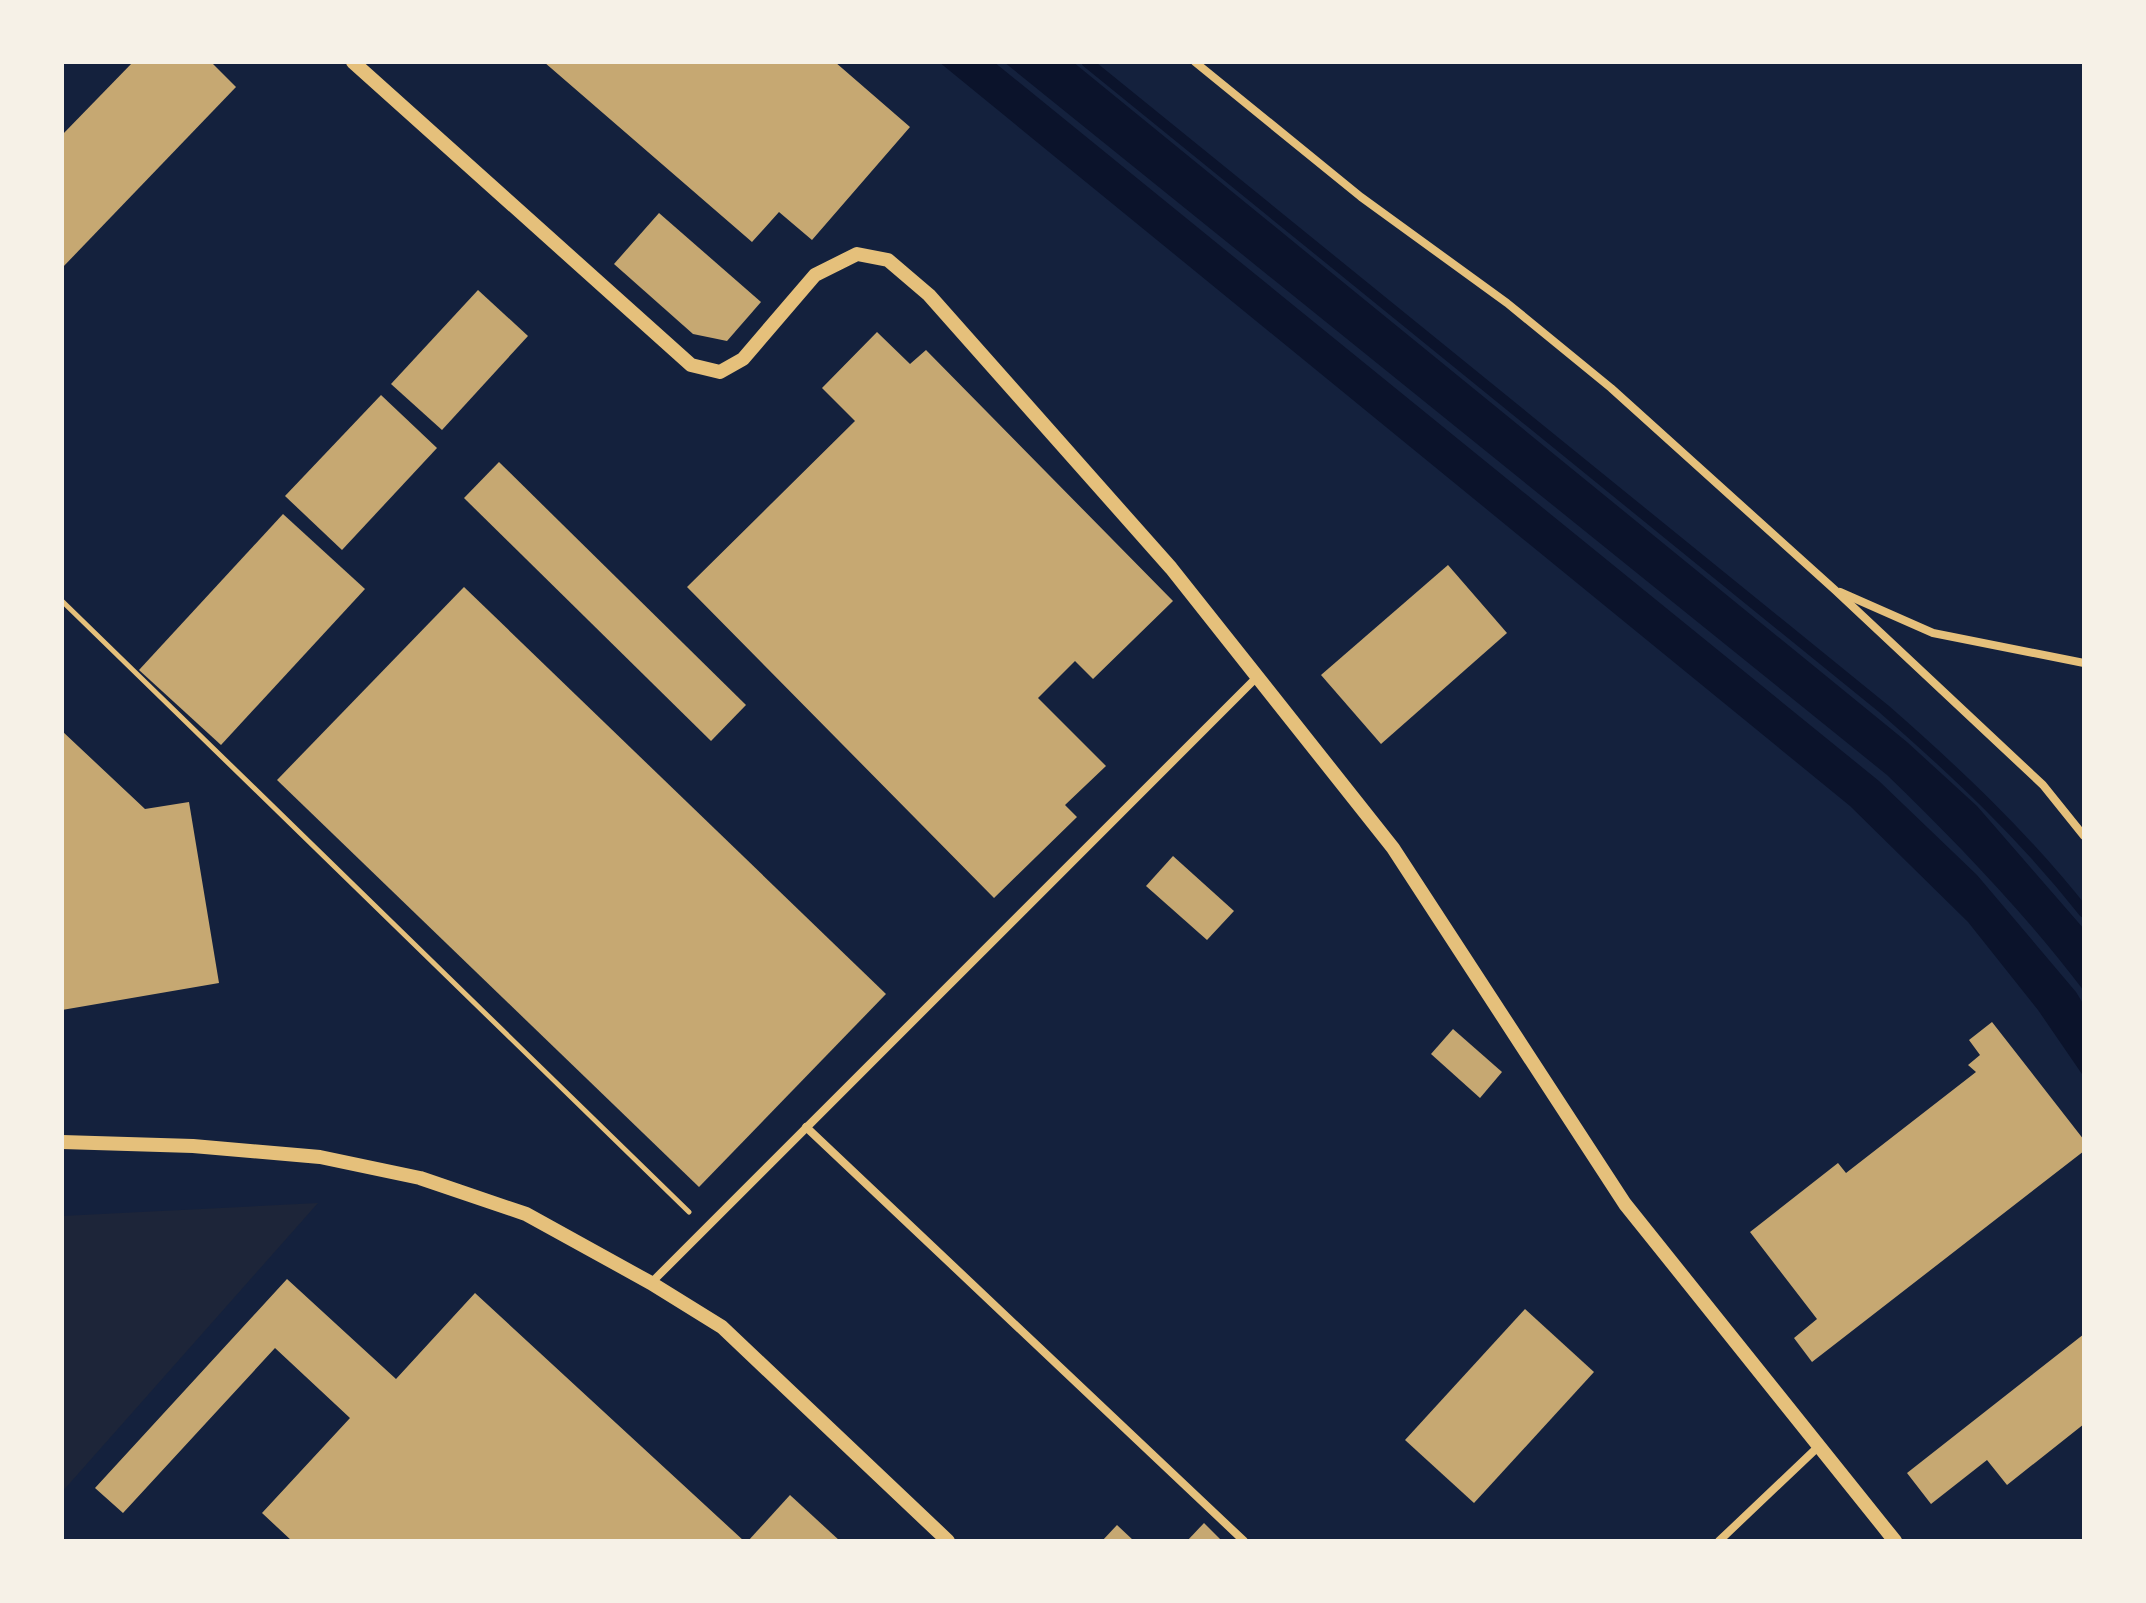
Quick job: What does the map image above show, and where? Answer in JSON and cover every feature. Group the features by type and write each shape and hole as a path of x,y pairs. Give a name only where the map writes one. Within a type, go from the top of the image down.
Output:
{"street":[{"path":"353,62 691,365 720,372 743,359 815,275 857,254 888,260 929,295 1171,568 1393,848 1625,1204 1895,1541"},
{"path":"1195,62 1361,197 1507,303 1577,360 1835,590 2043,785 2084,836"},
{"path":"1835,590 1933,633 2084,663"},
{"path":"651,1283 1257,677"},
{"path":"806,1127 1244,1541"},
{"path":"62,1142 193,1146 320,1157 420,1178 526,1214 651,1283 722,1327 948,1541"},
{"path":"1719,1541 1819,1446"}],"path":[{"path":"62,601 705,1227"}],"shaded area":[{"path":"939,62 994,62 1879,781 1977,875 2076,992 2084,1005 2084,1077 2038,1010 1968,922 1850,806"},
{"path":"1004,62 1073,62 1907,742 1977,806 2084,929 2084,991 1990,879 1887,775"},
{"path":"318,1203 62,1492 62,1216"}],"building":[{"path":"133,62 211,62 236,87 62,268 62,135"},
{"path":"544,62 835,62 910,127 812,240 779,212 752,242"},
{"path":"659,213 761,302 727,341 693,334 614,264"},
{"path":"478,290 528,336 442,430 391,384"},
{"path":"877,332 910,364 926,350 1173,601 1093,679 1075,661 1038,698 1106,766 1065,805 1077,817 994,898 687,587 855,421 822,388"},
{"path":"381,395 437,448 342,550 285,496"},
{"path":"499,462 746,705 711,741 464,498"},
{"path":"283,514 365,589 221,745 139,670"},
{"path":"1448,565 1507,633 1381,744 1321,675"},
{"path":"464,587 886,994 699,1187 277,780"},
{"path":"62,731 145,809 189,802 219,983 62,1010"},
{"path":"1173,856 1234,911 1207,940 1146,886"},
{"path":"1992,1022 2084,1140 2084,1151 1812,1362 1794,1338 1817,1319 1750,1232 1838,1163 1846,1173 1976,1072 1968,1065 1980,1055 1969,1040"},
{"path":"1453,1029 1502,1072 1480,1098 1431,1054"},
{"path":"287,1279 396,1379 475,1293 744,1541 292,1541 262,1513 350,1418 275,1348 123,1513 95,1488"},
{"path":"1525,1309 1594,1372 1474,1503 1405,1440"},
{"path":"2084,1334 2084,1424 2007,1485 1987,1460 1931,1504 1907,1473"},
{"path":"790,1495 840,1541 748,1541"},
{"path":"1204,1523 1222,1541 1187,1541"},
{"path":"1117,1525 1134,1541 1102,1541"}],"waterway":[{"path":"1087,62 1884,709 1988,806 2038,857 2084,912"}]}
